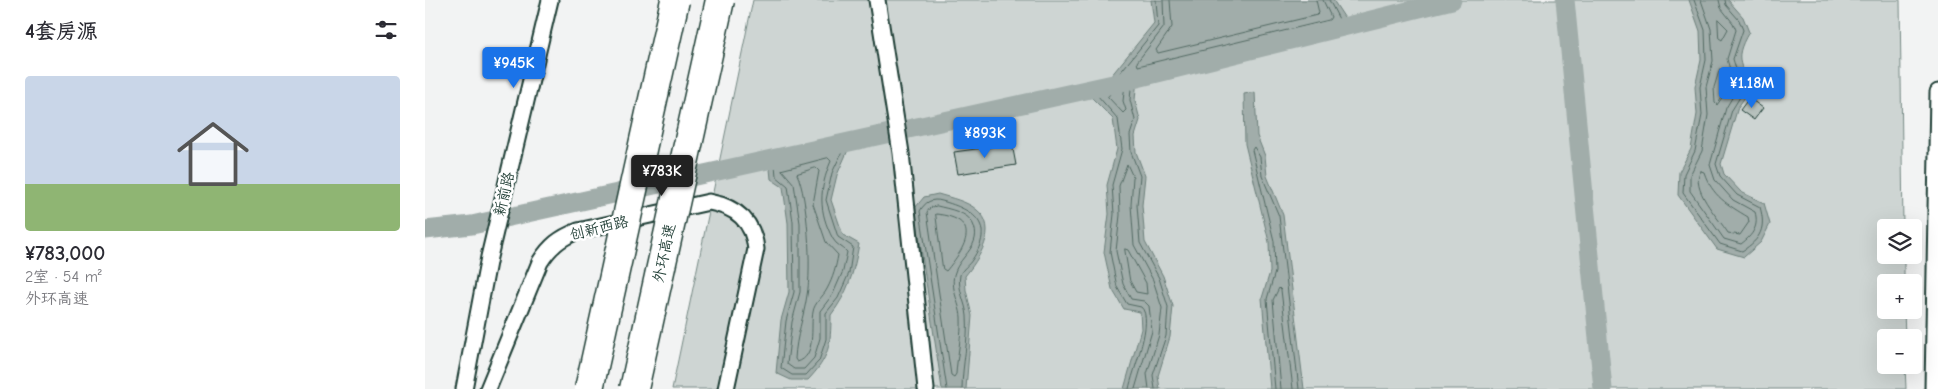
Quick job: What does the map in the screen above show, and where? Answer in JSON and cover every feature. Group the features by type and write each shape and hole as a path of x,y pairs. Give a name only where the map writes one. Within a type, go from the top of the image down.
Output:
{"highway":[{"path":"589,389 675,0"},
{"name":"外环高速","path":"634,389 720,0"}],"street":[{"name":"新前路","path":"465,389 489,257 550,0"},
{"path":"877,0 901,153 926,389"},
{"path":"1933,389 1938,92"},
{"name":"创新西路","path":"487,389 540,262 549,247 563,237 578,231 709,202 725,205 737,212 748,222 755,236 756,249 726,389"}],"shaded area":[{"path":"753,0 1900,0 1903,219 1877,219 1877,264 1904,264 1904,274 1877,274 1877,319 1904,319 1905,329 1877,329 1877,374 1905,374 1906,389 672,389"}],"water":[{"path":"1151,0 1333,0 1350,26 1137,78 1135,100 1140,120 1135,136 1136,152 1145,176 1142,205 1145,242 1163,276 1173,306 1170,337 1158,376 1160,389 1124,389 1141,329 1140,312 1124,309 1112,289 1104,252 1109,214 1107,185 1117,149 1113,119 1085,91 1102,87 1154,23"},
{"path":"1689,0 1728,0 1743,17 1749,32 1743,43 1740,57 1748,93 1738,107 1721,164 1724,174 1741,192 1764,203 1770,224 1761,242 1744,257 1717,249 1678,195 1679,172 1691,149 1697,114 1695,87 1701,60 1700,31"},
{"path":"1255,92 1257,136 1265,156 1267,176 1283,215 1304,389 1270,389 1262,298 1270,272 1269,242 1245,144 1244,94"},
{"path":"852,141 837,175 831,200 843,235 859,244 855,264 846,290 831,315 829,343 825,358 808,380 791,380 776,373 781,320 789,292 788,223 783,187 771,179 769,159"},
{"path":"938,194 969,204 984,217 987,226 985,244 965,276 972,316 966,389 942,389 915,208 924,197"}],"building":[{"path":"1749,98 1763,108 1754,120 1740,110"},
{"path":"1012,144 1016,165 958,174 954,152"}],"waterway":[{"path":"425,230 472,225 1113,84 1452,0"},
{"path":"1565,0 1603,389"}]}
